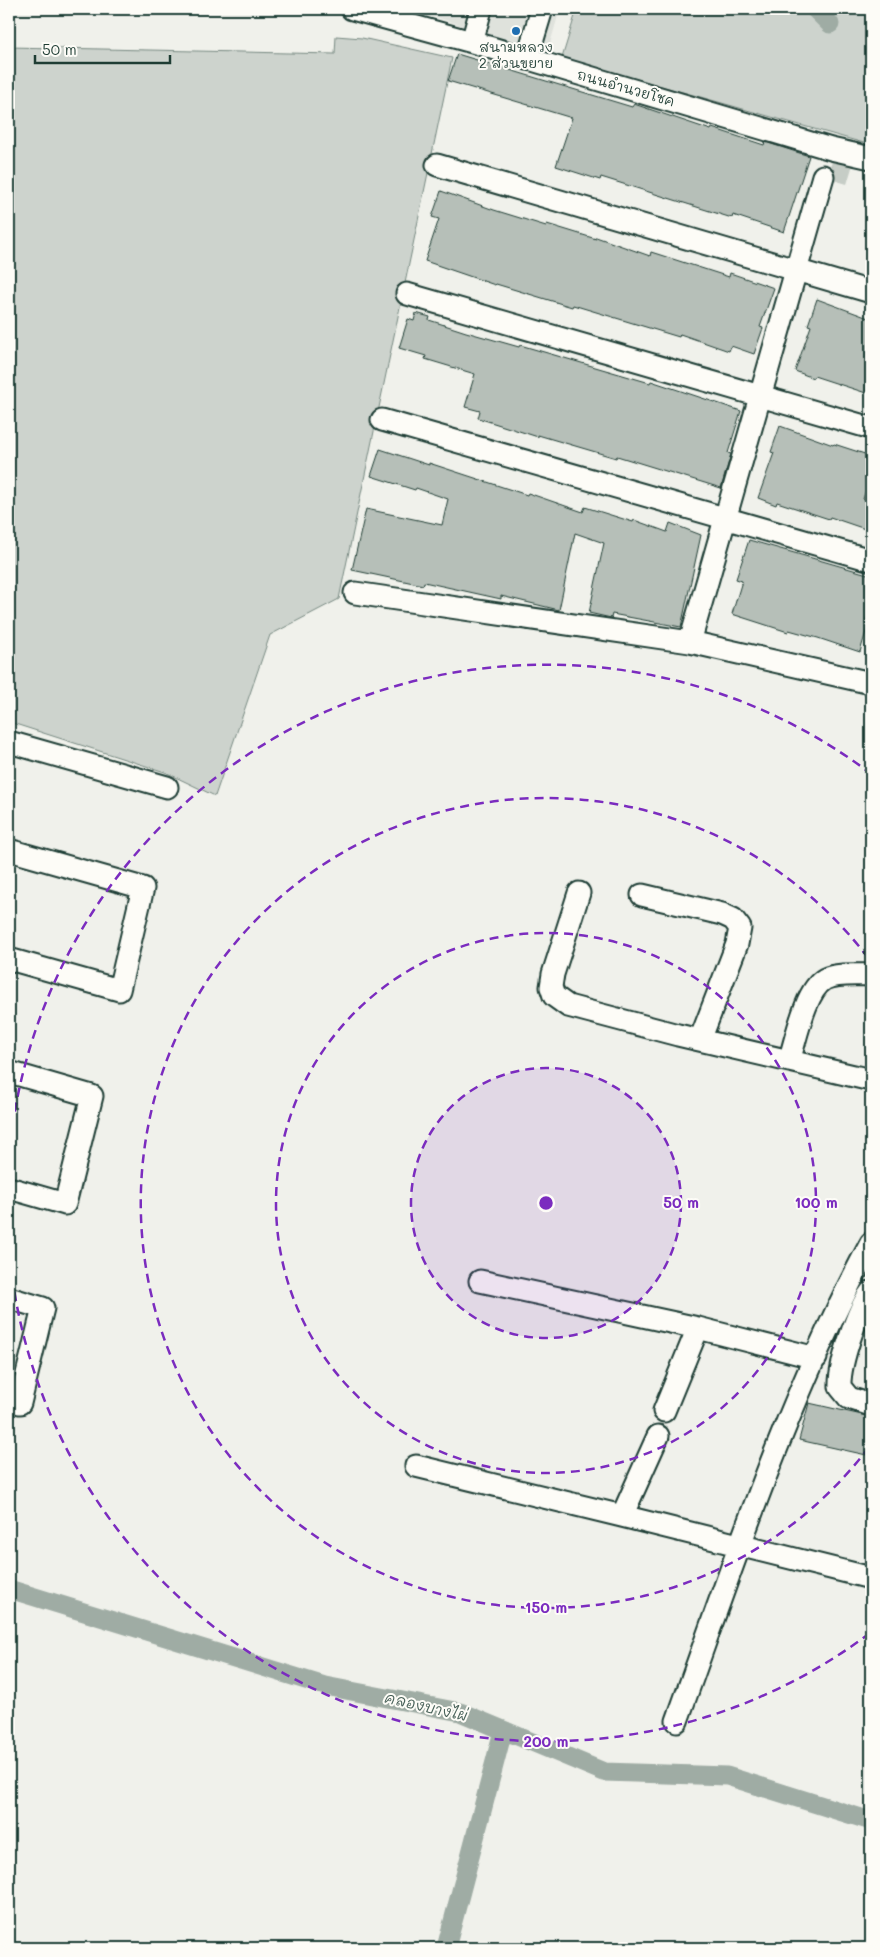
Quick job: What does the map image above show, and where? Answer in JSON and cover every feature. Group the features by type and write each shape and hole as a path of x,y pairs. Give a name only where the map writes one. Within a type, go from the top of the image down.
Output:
{"street":[{"name":"ถนนอำนวยโชค","path":"352,9 527,59 835,163 871,158"},
{"path":"472,42 481,9"},
{"path":"527,59 542,9"},
{"path":"696,643 835,163"},
{"path":"436,165 871,292"},
{"path":"407,294 871,428"},
{"path":"382,420 871,560"},
{"path":"355,593 696,643 871,683"},
{"path":"9,742 167,787"},
{"path":"9,850 144,888 119,990 9,959"},
{"path":"578,893 553,974 551,987 554,996 568,1006 700,1040 871,1080"},
{"path":"642,895 722,914 733,919 740,928 737,944 700,1040"},
{"path":"789,1061 810,996 817,985 826,978 871,975"},
{"path":"9,1072 92,1096 65,1204 9,1188"},
{"path":"677,1721 740,1546 786,1426 848,1286 871,1243"},
{"path":"480,1281 698,1328 816,1358"},
{"path":"871,1292 859,1317 840,1376 840,1388 849,1398 871,1405"},
{"path":"9,1298 44,1308 20,1403 9,1400"},
{"path":"664,1411 698,1328"},
{"path":"622,1516 658,1436"},
{"path":"416,1466 871,1578"}],"shaded area":[{"name":"สนามหลวง 2 ส่วนขยาย","path":"412,9 560,9 547,54"},
{"path":"577,9 871,9 871,145 562,58"},
{"path":"336,36 362,38 452,58 339,599 270,635 215,796 165,772 9,722 9,47 335,54"}],"building":[{"path":"457,54 632,107 634,104 711,130 712,128 764,145 765,142 809,156 784,232 733,215 732,218 601,177 600,180 556,166 572,118 448,81"},
{"path":"441,191 546,226 547,224 596,239 596,237 650,256 651,252 729,277 730,273 774,288 760,327 763,328 754,354 731,346 729,351 680,334 679,337 573,305 572,307 495,285 425,261 439,219 432,217"},
{"path":"817,299 871,319 871,378 866,393 795,371 811,326 808,325"},
{"path":"416,313 430,317 429,320 466,332 519,347 520,345 650,383 651,381 741,411 728,453 731,454 721,488 617,456 616,458 538,435 538,437 478,418 480,411 465,407 475,374 425,359 426,356 399,348 408,319 414,321"},
{"path":"780,426 871,456 871,474 863,499 871,502 871,531 830,517 829,519 777,502 776,505 758,498 774,453 771,452"},
{"path":"380,449 527,495 528,493 583,512 585,507 633,522 634,520 667,532 670,523 701,535 681,627 612,614 611,618 589,613 604,543 575,533 559,610 501,596 501,599 424,582 423,585 352,570 366,509 442,525 448,499 371,476"},
{"path":"749,540 871,575 871,602 865,624 868,625 860,652 732,614 742,581 736,579"},
{"path":"809,1403 871,1417 871,1456 799,1440"}],"waterway":[{"path":"815,9 830,24"},
{"name":"คลองบางไผ่","path":"9,1589 325,1686 460,1712 604,1772 727,1776 871,1821"},
{"path":"446,1948 503,1731"}],"tunnel":[{"path":"837,181 843,161"}],"place":[{"name":"สนามหลวง 2 ส่วนขยาย","path":"516,31"}]}
